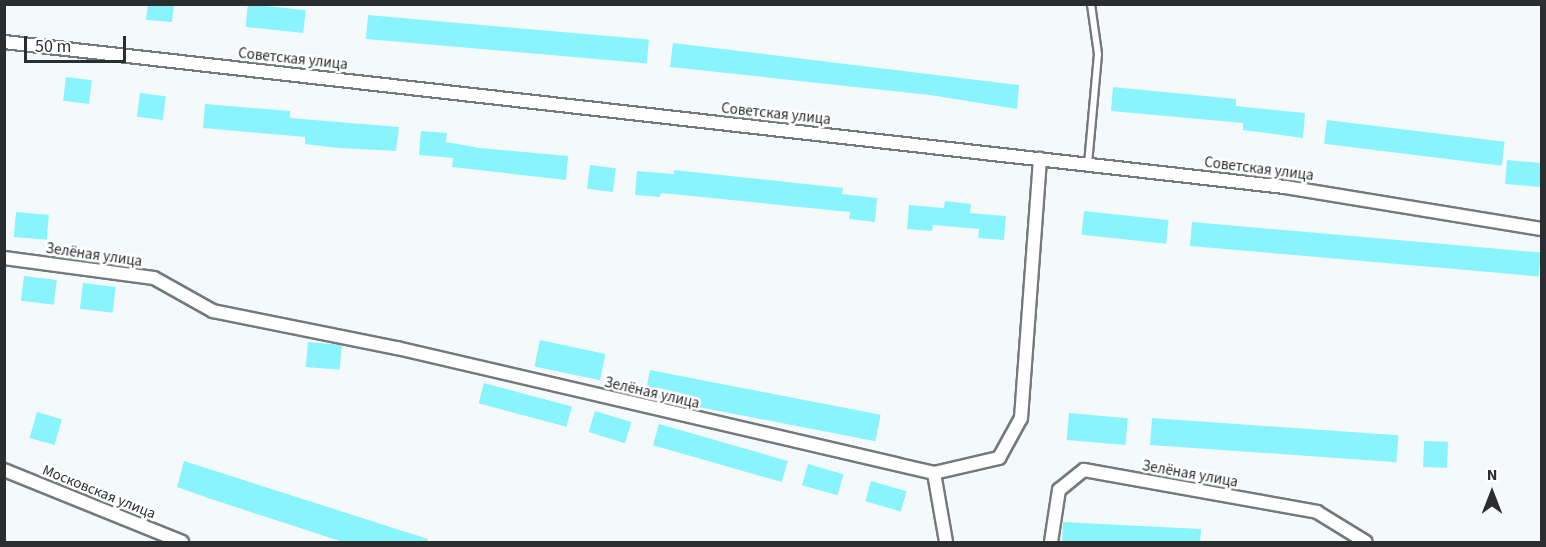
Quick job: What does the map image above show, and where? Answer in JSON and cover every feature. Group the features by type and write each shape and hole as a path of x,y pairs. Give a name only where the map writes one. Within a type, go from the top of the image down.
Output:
{"street":[{"name":"Советская улица","path":"4,42 1285,187 1542,229"},
{"name":"Зелёная улица","path":"4,258 154,278 213,311 397,348 934,473 999,458 1021,418 1040,159"},
{"name":"Московская улица","path":"4,470 182,543"},
{"name":"Зелёная улица","path":"1051,543 1059,490 1084,470 1317,512 1366,543"},
{"path":"934,473 946,543"}],"lane":[{"path":"1088,164 1098,54 1091,4"}],"building":[{"path":"148,4 174,4 172,22 146,20"},
{"path":"248,4 306,10 303,33 246,27"},
{"path":"368,15 649,40 647,63 366,39"},
{"path":"673,43 1019,85 1017,109 930,95 670,67"},
{"path":"66,77 92,80 89,104 63,101"},
{"path":"1113,87 1236,99 1236,106 1305,113 1303,138 1243,130 1243,123 1111,111"},
{"path":"140,93 166,96 163,120 137,117"},
{"path":"205,104 290,111 290,118 399,127 396,151 338,148 305,144 305,137 203,128"},
{"path":"1327,120 1505,142 1502,166 1324,144"},
{"path":"421,131 447,133 446,142 480,148 568,156 566,180 452,167 453,158 419,155"},
{"path":"1507,160 1542,163 1540,187 1505,184"},
{"path":"590,165 616,168 613,192 587,189"},
{"path":"674,170 843,188 842,194 877,198 875,222 849,219 850,212 661,193 660,197 635,195 637,171 674,174"},
{"path":"945,201 971,204 970,213 1006,216 1004,240 978,238 979,229 933,225 932,231 907,229 909,205 944,208"},
{"path":"1084,211 1169,220 1166,244 1081,235"},
{"path":"16,212 49,215 47,240 14,237"},
{"path":"1192,222 1541,253 1539,276 1190,246"},
{"path":"24,276 57,280 54,305 21,301"},
{"path":"83,283 116,287 113,313 80,309"},
{"path":"540,340 606,354 600,380 534,366"},
{"path":"308,342 342,345 340,370 306,367"},
{"path":"650,370 881,415 876,441 645,397"},
{"path":"484,383 572,407 566,427 479,403"},
{"path":"595,411 631,422 625,443 589,432"},
{"path":"37,412 62,419 55,445 30,438"},
{"path":"1069,413 1128,418 1125,445 1067,440"},
{"path":"1152,418 1398,435 1397,462 1150,445"},
{"path":"659,424 788,461 782,482 653,445"},
{"path":"1424,441 1448,442 1447,468 1423,467"},
{"path":"184,461 428,539 427,543 346,543 211,499 177,487"},
{"path":"808,464 844,474 838,495 802,485"},
{"path":"871,481 907,491 901,511 865,501"},
{"path":"1063,522 1201,529 1200,543 1062,543"}]}
